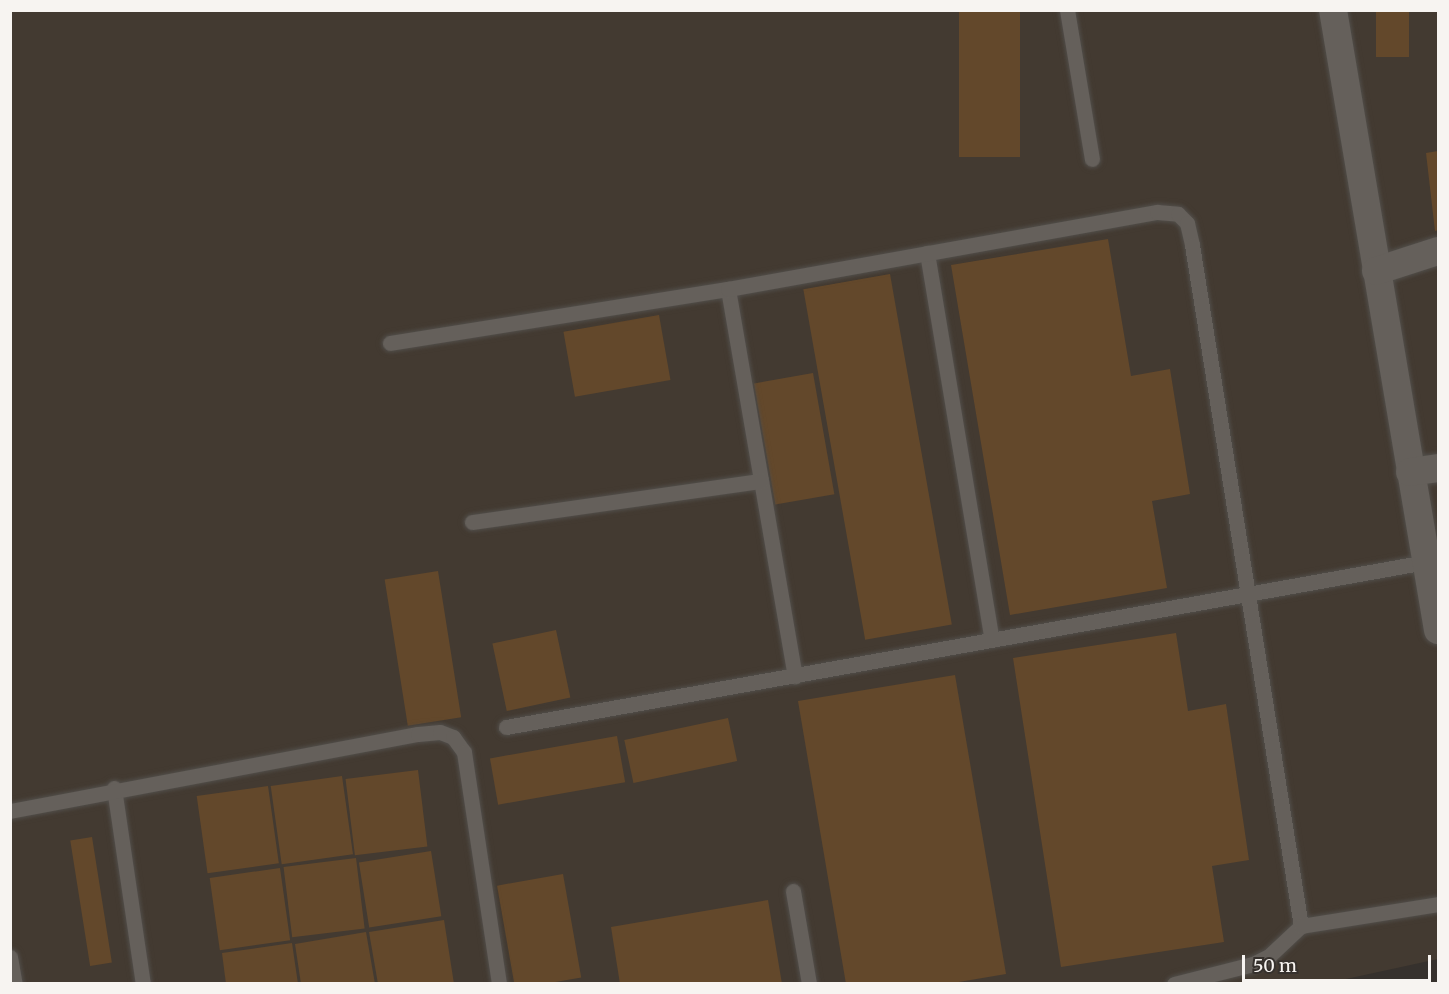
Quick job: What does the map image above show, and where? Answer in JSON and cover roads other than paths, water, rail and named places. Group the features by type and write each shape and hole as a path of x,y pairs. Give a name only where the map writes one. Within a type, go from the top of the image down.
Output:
{"street":[{"path":"1333,10 1438,630"},
{"path":"1376,271 1438,251"},
{"path":"1410,472 1438,468"}],"lane":[{"path":"1067,10 1092,159"},
{"path":"390,343 728,289 1157,212 1178,214 1187,223 1192,245 1300,926"},
{"path":"927,253 992,640"},
{"path":"728,289 795,676"},
{"path":"472,522 761,481"},
{"path":"506,727 1426,562"},
{"path":"10,811 114,788 440,732 453,737 464,752 499,984"},
{"path":"114,788 143,984"},
{"path":"793,891 809,984"},
{"path":"1174,984 1253,964 1269,956 1300,926 1438,904"},
{"path":"10,957 15,984"}]}
